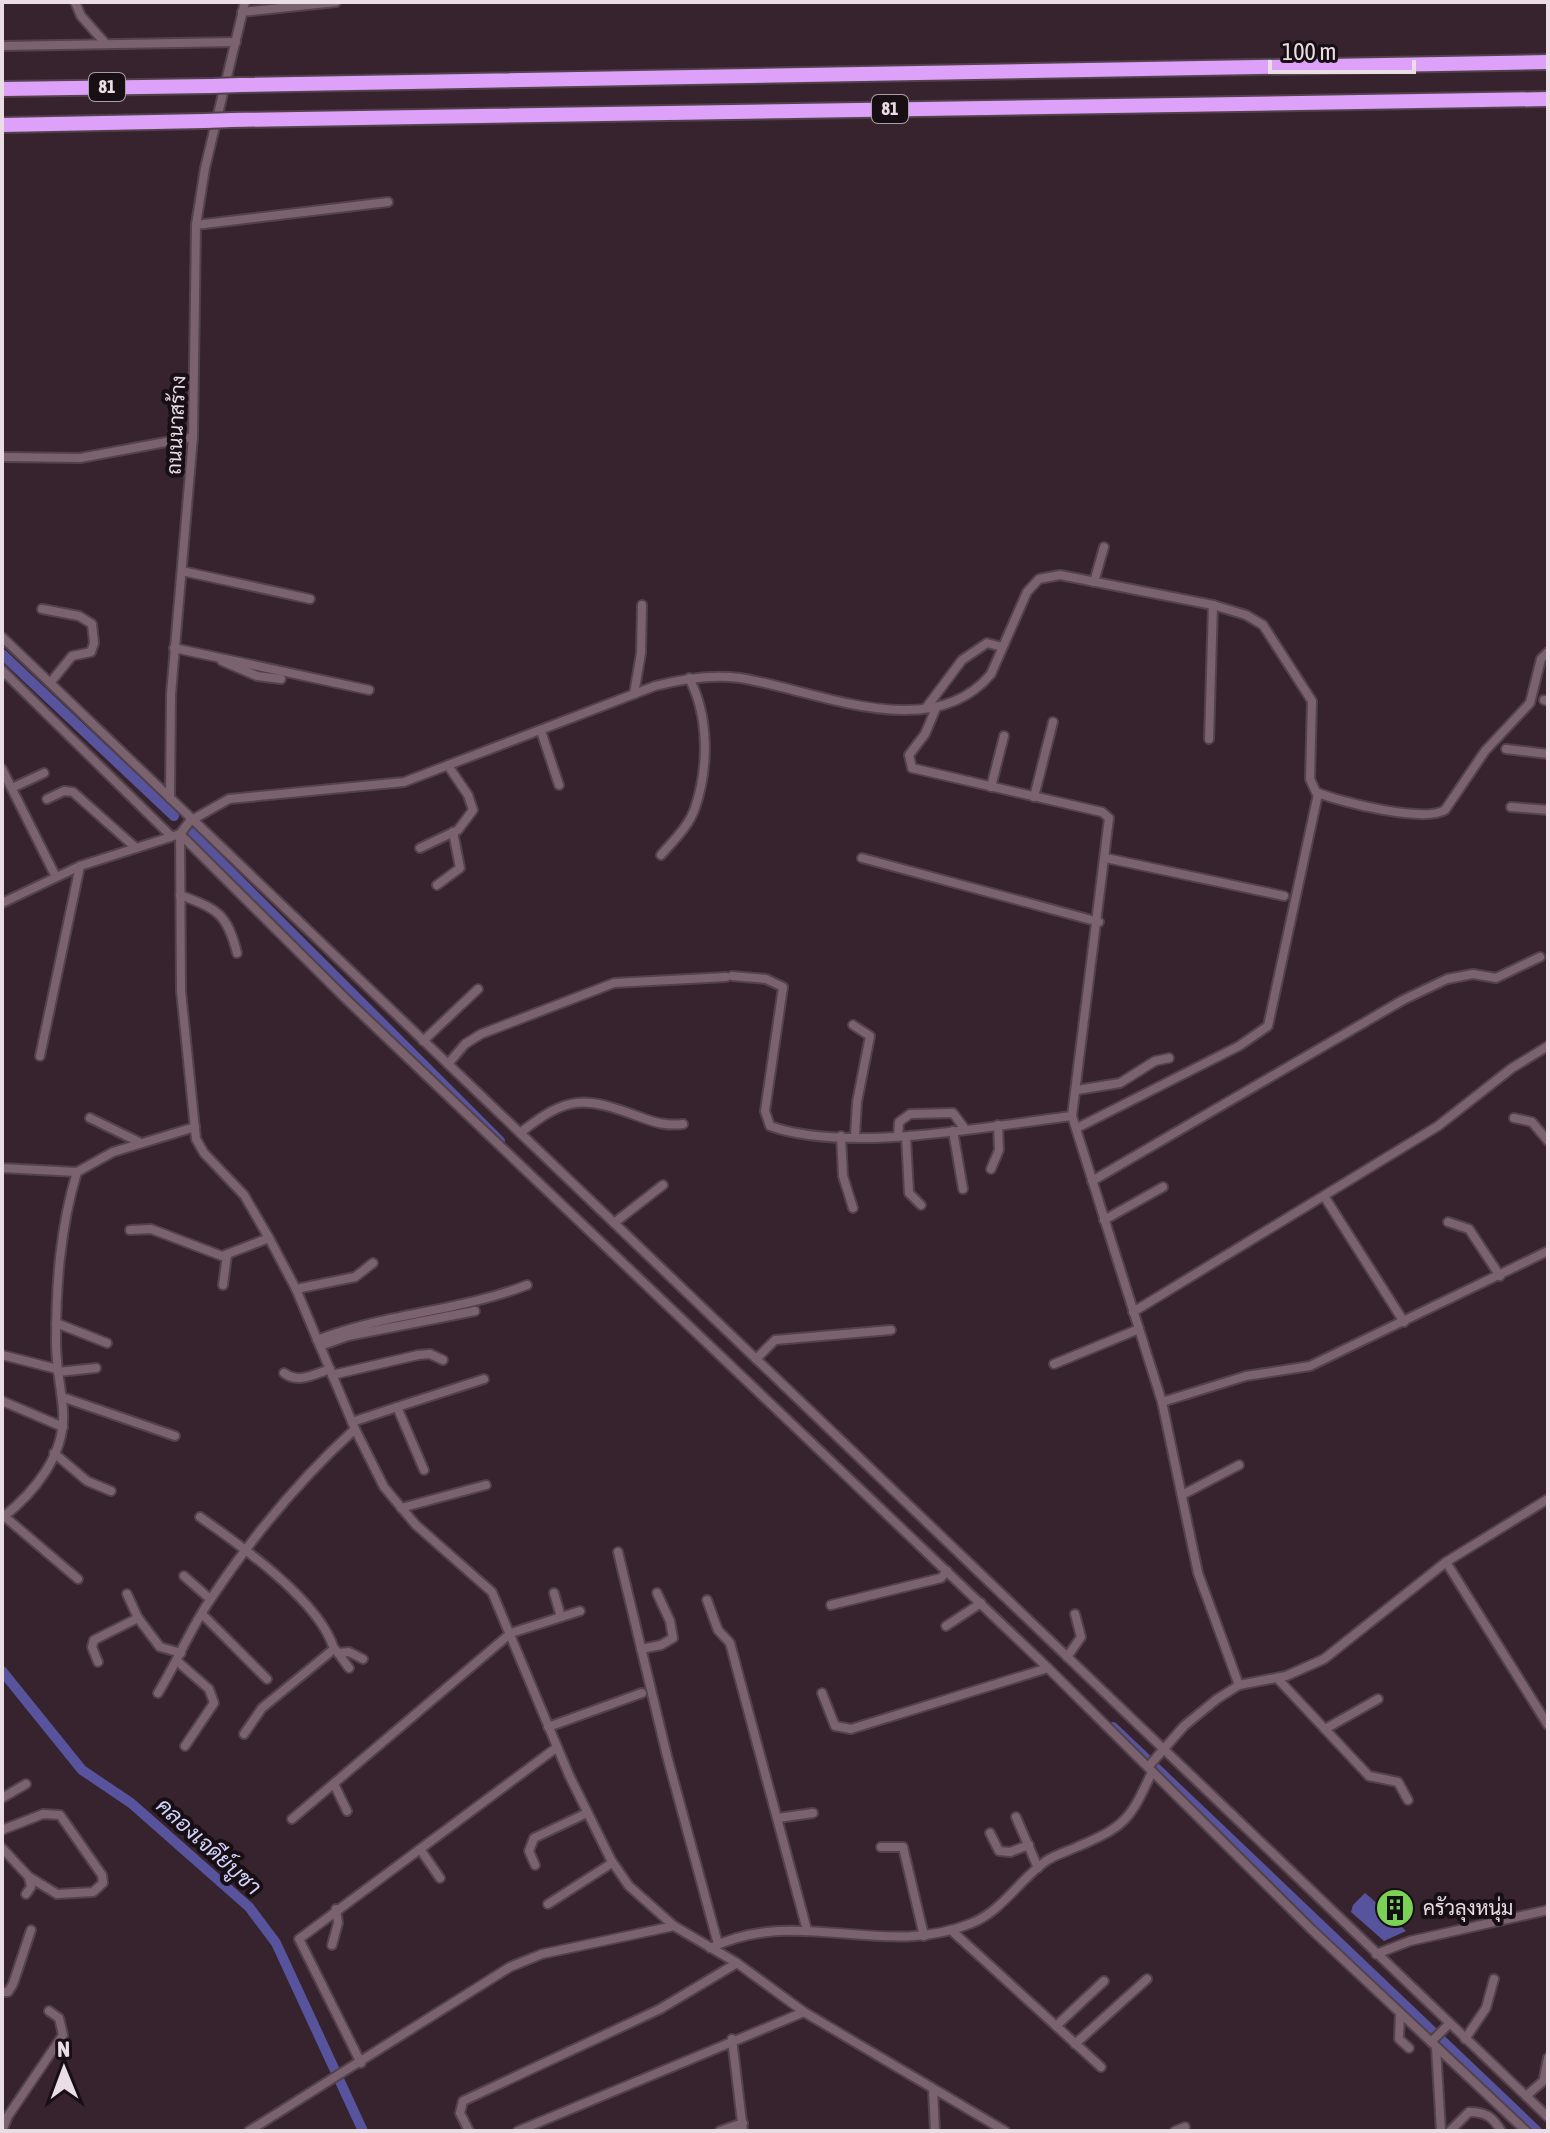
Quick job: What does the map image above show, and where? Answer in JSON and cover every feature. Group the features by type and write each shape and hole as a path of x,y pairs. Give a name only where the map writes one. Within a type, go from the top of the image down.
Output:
{"highway":[{"name":"81","path":"2,89 1548,62"},
{"name":"81","path":"2,125 1548,99"}],"street":[{"path":"75,2 81,16 106,44"},
{"path":"244,7 336,2"},
{"name":"ถนนนาสร้าง","path":"170,798 174,648 193,437 196,225 205,168 244,7"},
{"path":"2,46 236,42"},
{"path":"196,225 388,202"},
{"path":"2,457 80,458 193,437"},
{"path":"1094,582 1104,547"},
{"path":"182,571 310,599"},
{"path":"2,903 80,866 175,835 190,821 229,799 404,782 634,694 689,678 737,677 870,706 936,708 982,685 991,674 1027,592 1039,579 1060,575 1213,605 1246,615 1263,625 1312,701 1310,779 1318,794 1268,1026 1239,1046 1077,1128"},
{"path":"634,694 641,653 642,605"},
{"path":"1209,739 1213,605"},
{"path":"42,609 79,616 92,624 94,631 91,652 72,656 50,683"},
{"path":"2,637 170,798 190,821 448,1064 1376,1954 1447,2026 1548,2117"},
{"path":"926,708 962,660 987,643 1002,647"},
{"path":"174,648 369,690"},
{"path":"1318,794 1413,814 1438,814 1445,810 1485,751 1530,703 1541,659 1548,652"},
{"path":"219,658 257,676 281,679"},
{"path":"2,670 981,1603 1400,2013 1526,2131"},
{"path":"661,855 688,823 698,796 704,727 698,695 689,678"},
{"path":"936,708 925,734 909,755 912,768 1102,812 1109,818 1099,922 1072,1116 1162,1402 1198,1573 1239,1685"},
{"path":"1034,797 1053,722"},
{"path":"541,731 559,785"},
{"path":"991,787 1004,736"},
{"path":"1506,749 1548,754"},
{"path":"420,848 453,832 469,820 473,810 468,795 449,767"},
{"path":"2,769 56,877"},
{"path":"12,788 44,773"},
{"path":"47,799 64,791 73,792 136,848"},
{"path":"1511,807 1548,810"},
{"path":"437,885 460,868 453,832"},
{"path":"175,835 180,895 181,991 195,1127 204,1153 244,1195 269,1238 296,1289 373,1468 401,1508 492,1592 556,1748 612,1863 629,1886 674,1926 714,1946 804,2012 1005,2131"},
{"path":"862,858 1099,922"},
{"path":"1106,858 1284,896"},
{"path":"40,1056 80,866"},
{"path":"180,895 218,911 232,933 237,953"},
{"path":"1092,1181 1403,1000 1447,979 1473,974 1496,978 1540,957"},
{"path":"448,1064 465,1044 481,1034 614,983 729,977 766,979 783,987 765,1111 770,1126 841,1136 902,1136 1072,1116"},
{"path":"423,1041 478,989"},
{"path":"853,1025 870,1036 857,1102 855,1136"},
{"path":"1133,1312 1438,1126 1512,1068 1548,1046"},
{"path":"1077,1090 1120,1083 1155,1061 1169,1058"},
{"path":"520,1133 545,1114 576,1101 605,1104 665,1126 683,1124"},
{"path":"921,1205 909,1193 899,1122 910,1114 953,1113 965,1129"},
{"path":"90,1118 139,1142"},
{"path":"1514,1118 1532,1122 1548,1141"},
{"path":"991,1169 999,1150 998,1125"},
{"path":"2,1168 77,1172 139,1142 195,1127"},
{"path":"953,1131 963,1189"},
{"path":"841,1136 843,1176 853,1208"},
{"path":"77,1172 60,1243 56,1323 63,1427 38,1483 3,1517 78,1579"},
{"path":"614,1223 663,1185"},
{"path":"1104,1220 1163,1187"},
{"path":"1324,1196 1404,1322"},
{"path":"1448,1222 1469,1229 1500,1276"},
{"path":"130,1230 151,1229 217,1256 269,1238"},
{"path":"1162,1402 1246,1376 1310,1366 1548,1251"},
{"path":"223,1285 227,1255"},
{"path":"296,1289 355,1277 373,1263"},
{"path":"319,1343 361,1325 457,1308 527,1285"},
{"path":"319,1343 475,1311"},
{"path":"56,1323 107,1343"},
{"path":"1054,1364 1139,1329"},
{"path":"756,1359 775,1340 891,1330"},
{"path":"284,1373 302,1378 430,1354 443,1360"},
{"path":"2,1355 58,1371 96,1368"},
{"path":"158,1693 210,1599 301,1482 354,1426 397,1407 484,1379"},
{"path":"62,1397 175,1436"},
{"path":"2,1401 63,1427"},
{"path":"397,1407 424,1470"},
{"path":"54,1453 87,1481 111,1491"},
{"path":"1182,1495 1239,1465"},
{"path":"401,1508 486,1485"},
{"path":"714,1946 767,1929 892,1938 924,1936 975,1922 999,1905 1047,1860 1112,1832 1136,1805 1150,1768 1184,1726 1239,1685 1277,1678 1324,1659 1446,1562 1548,1499"},
{"path":"200,1517 246,1550 300,1599 349,1668"},
{"path":"618,1552 714,1946"},
{"path":"1446,1562 1548,1725"},
{"path":"831,1605 941,1578 947,1571"},
{"path":"184,1576 210,1599"},
{"path":"554,1593 561,1617"},
{"path":"641,1649 661,1645 673,1638 670,1621 657,1593"},
{"path":"127,1594 138,1618 160,1647 179,1657 209,1689 214,1703 185,1746"},
{"path":"707,1600 718,1630 730,1643 807,1930"},
{"path":"946,1626 981,1603"},
{"path":"292,1819 511,1633 580,1611"},
{"path":"202,1614 267,1679"},
{"path":"1067,1657 1081,1637 1075,1614"},
{"path":"98,1662 92,1647 94,1640 138,1618"},
{"path":"244,1734 262,1708 336,1651 349,1652 363,1659"},
{"path":"822,1693 835,1726 851,1729 1048,1668"},
{"path":"1277,1678 1369,1776 1398,1782 1408,1800"},
{"path":"548,1727 642,1693"},
{"path":"1325,1729 1378,1699"},
{"path":"359,2065 299,1944 303,1933 556,1748"},
{"path":"2,1798 26,1784"},
{"path":"334,1784 347,1811"},
{"path":"535,1865 529,1851 534,1838 587,1813"},
{"path":"778,1818 813,1813"},
{"path":"2,1830 43,1814 60,1815 102,1875 103,1883 93,1892 57,1894 29,1877 2,1848"},
{"path":"1016,1817 1038,1868"},
{"path":"990,1833 999,1851 1010,1852 1029,1845"},
{"path":"881,1847 903,1847 924,1936"},
{"path":"420,1849 440,1878"},
{"path":"548,1904 612,1863"},
{"path":"26,1894 31,1887 29,1877"},
{"path":"332,1945 337,1933 336,1909"},
{"path":"1376,1954 1410,1941 1548,1910"},
{"path":"249,2131 359,2065 487,1980 526,1960 674,1926"},
{"path":"2,1992 8,1992 13,1984 31,1930"},
{"path":"951,1930 1101,2067"},
{"path":"469,2131 460,2113 463,2101 660,2009 737,1963"},
{"path":"1075,2044 1147,1979"},
{"path":"1465,2039 1486,2008 1494,1979"},
{"path":"1056,2026 1104,1981"},
{"path":"2,2131 8,2116 63,2035 59,2018 49,2011"},
{"path":"518,2131 732,2039 804,2012"},
{"path":"1400,2013 1399,2039 1409,2048"},
{"path":"1441,2131 1434,2042 1447,2026"},
{"path":"720,2131 743,2127 732,2039"},
{"path":"1526,2096 1546,2077 1548,2058"},
{"path":"933,2089 935,2131"},
{"path":"1450,2131 1469,2112 1478,2112 1494,2119 1501,2131"},
{"path":"1175,2131 1185,2127"}],"shaded area":[{"path":"1365,1893 1406,1931 1384,1941 1351,1912 1353,1905"}],"waterway":[{"path":"2,654 174,816"},
{"path":"192,833 500,1141"},
{"name":"คลองเจดีย์บูชา","path":"2,1671 82,1770 131,1803 249,1907 276,1943 363,2131"},
{"path":"1113,1727 1537,2131"}],"place":[{"name":"ครัวลุงหนุ่ม","path":"1395,1908"}]}
